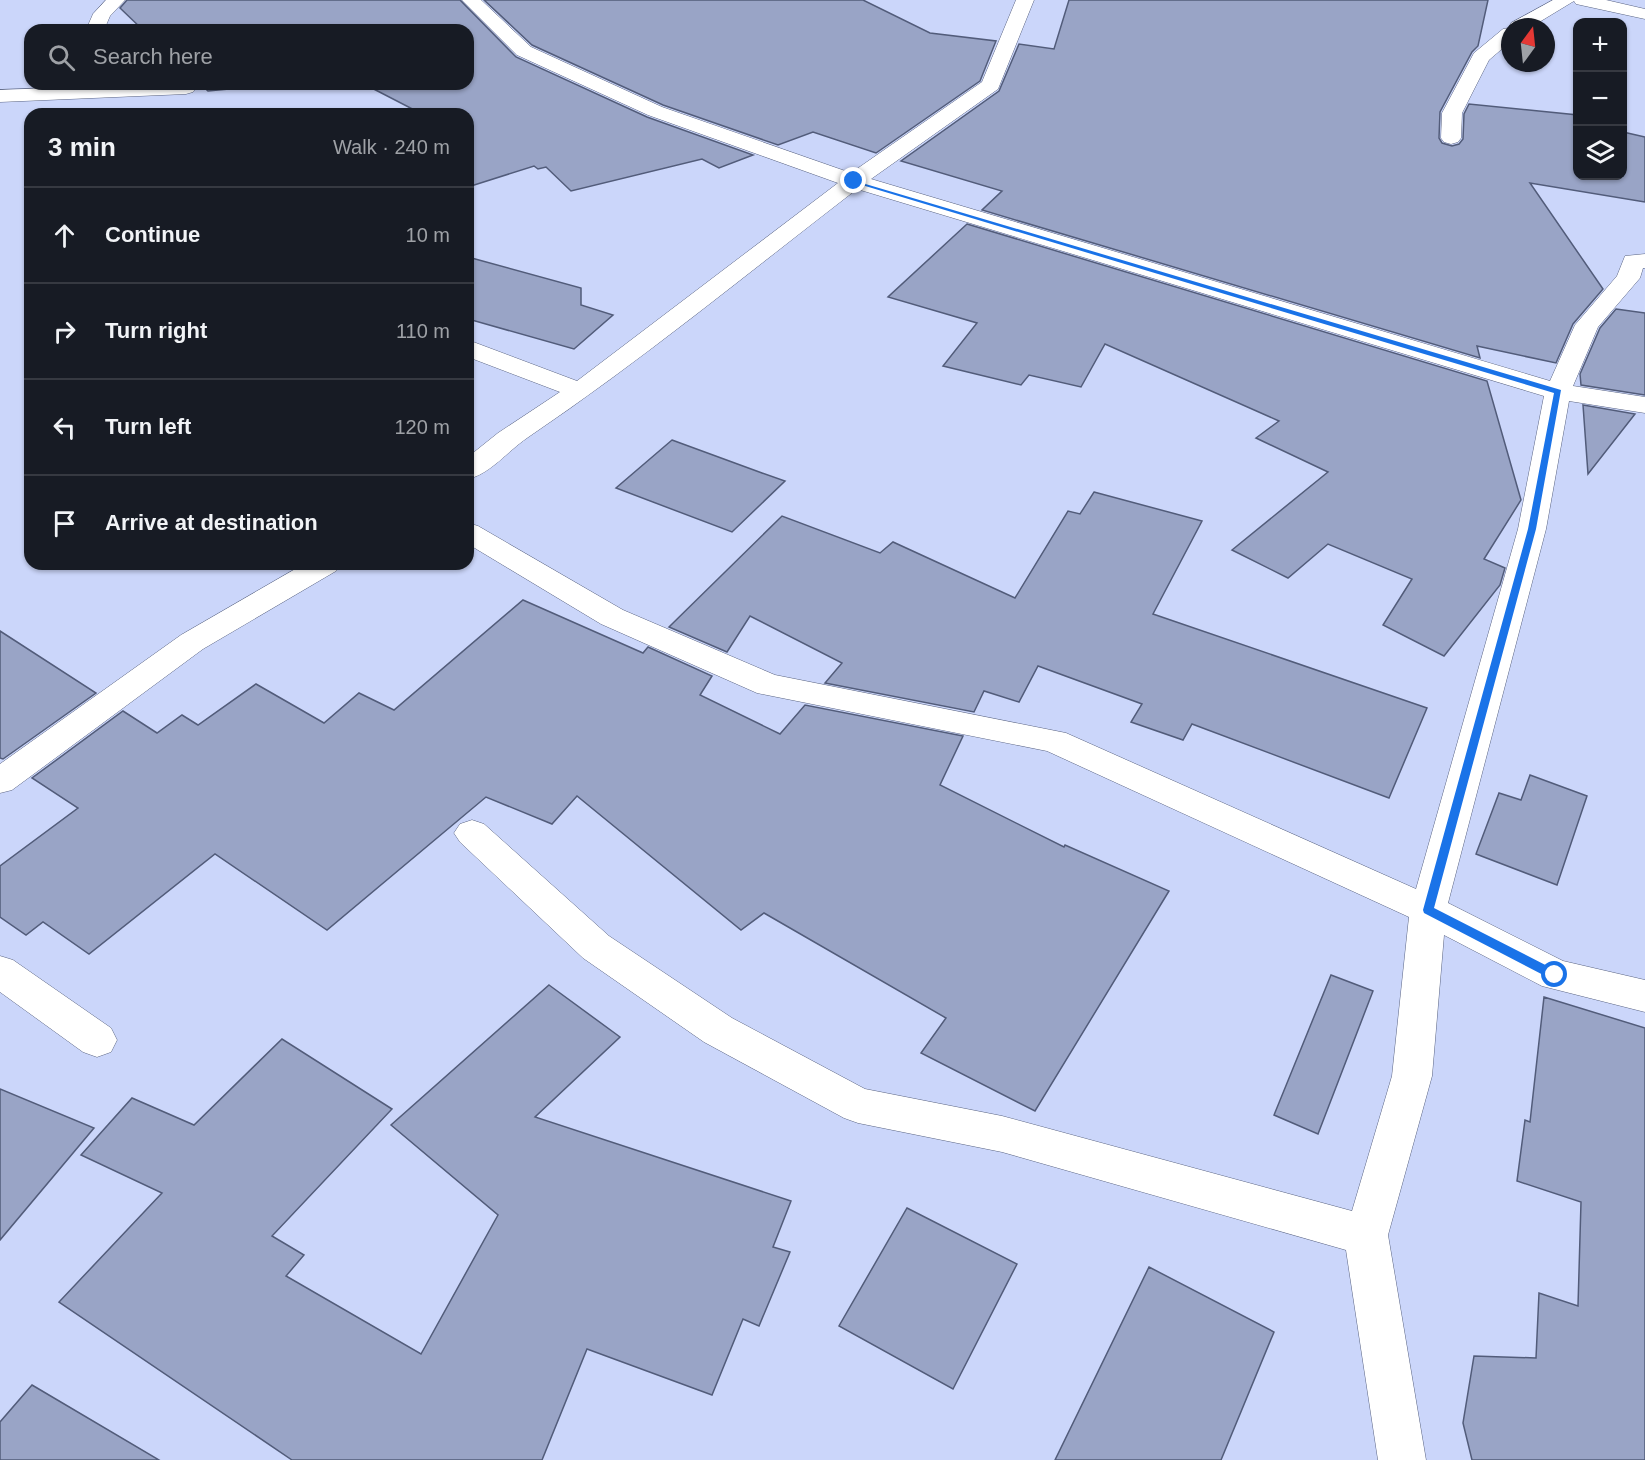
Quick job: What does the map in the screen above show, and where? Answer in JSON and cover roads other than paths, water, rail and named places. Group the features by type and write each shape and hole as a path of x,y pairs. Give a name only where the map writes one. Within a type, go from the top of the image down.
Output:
{"street":[{"path":"98,24 102,14 116,0"},
{"path":"475,0 524,51 656,111 854,181 1558,392 1645,405"},
{"path":"474,466 508,439 580,391 854,181 992,85 1025,0"},
{"path":"1534,18 1566,0"},
{"path":"1581,0 1645,14"},
{"path":"1451,138 1452,113 1481,57 1501,40"},
{"path":"0,96 41,90"},
{"path":"1402,1460 1366,1235 1412,1076 1428,910 1532,529 1558,392 1587,324 1628,278 1633,261 1645,261"},
{"path":"474,350 580,391"},
{"path":"474,536 612,617 768,685 1054,741 1428,910 1555,975 1645,996"},
{"path":"0,781 192,642 316,570"},
{"path":"472,833 596,947 718,1030 858,1105 1002,1134 1366,1235"},
{"path":"0,971 97,1040"}]}
